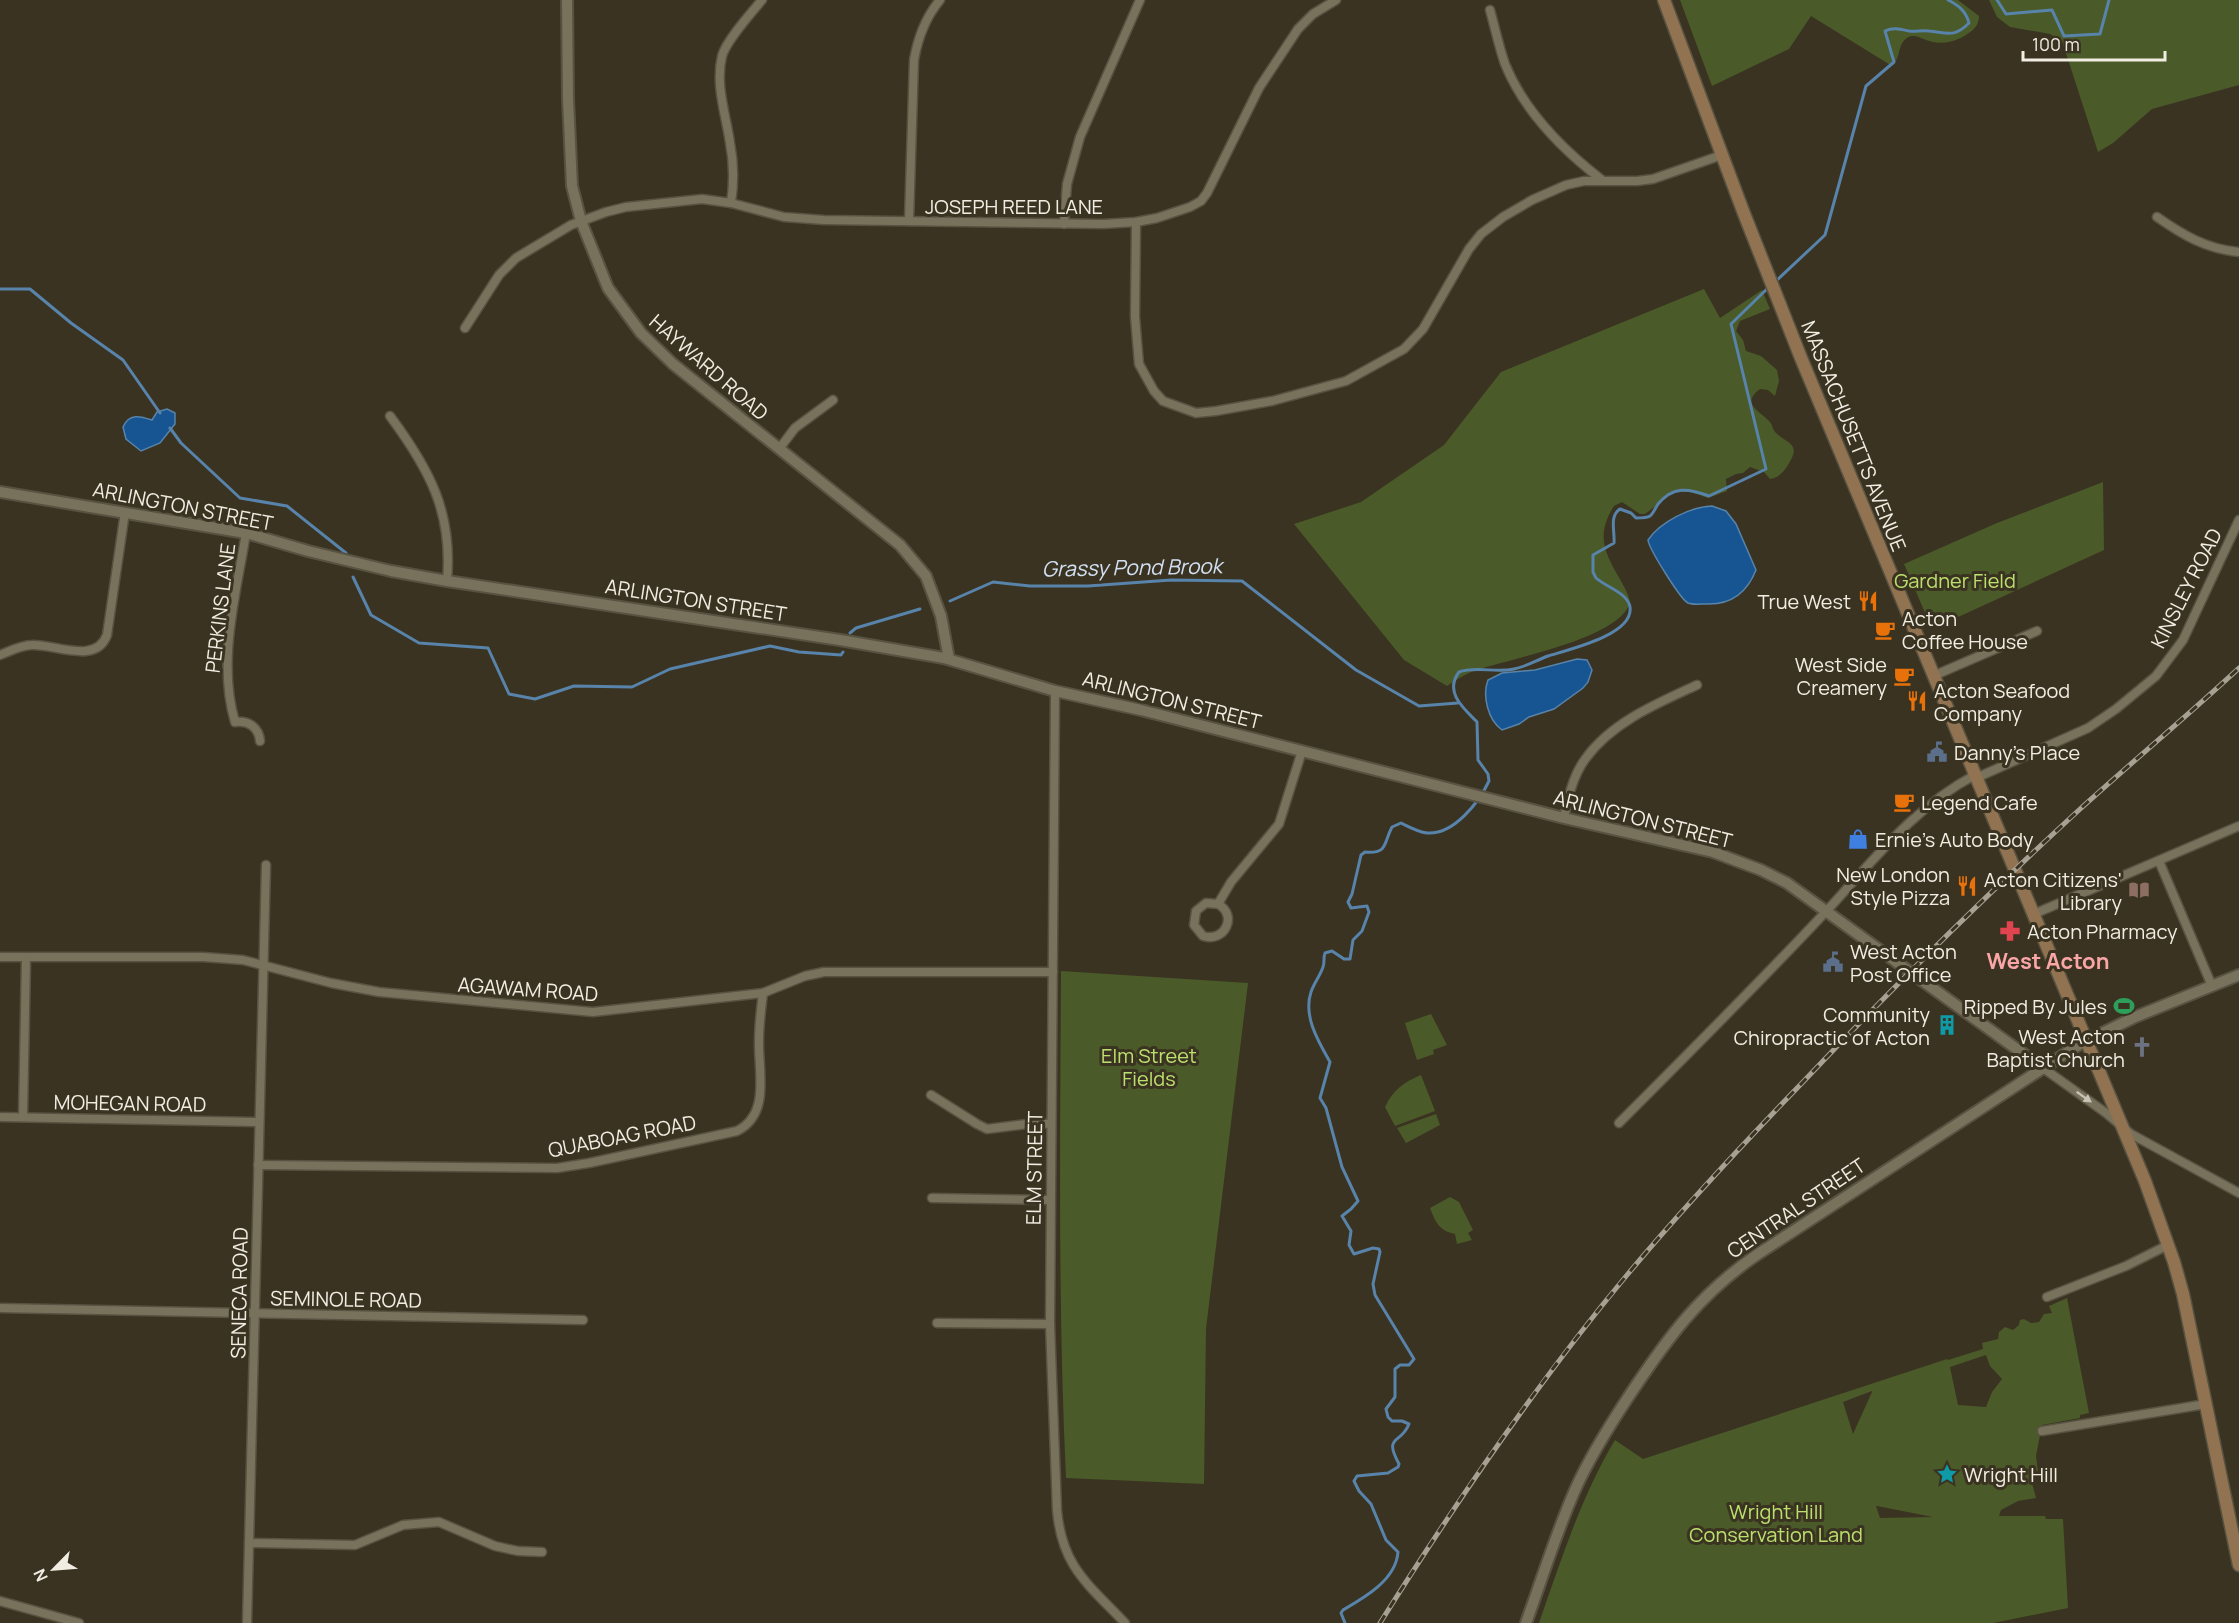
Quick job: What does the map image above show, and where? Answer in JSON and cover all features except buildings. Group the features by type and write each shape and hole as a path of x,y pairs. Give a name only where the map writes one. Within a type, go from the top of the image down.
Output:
{"main road":[{"name":"MASSACHUSETTS AVENUE","path":"1664,0 1767,275 2123,1128 2168,1245 2183,1294 2239,1565"}],"street":[{"name":"HAYWARD ROAD","path":"567,0 572,186 581,221 608,288 624,313 641,333 685,374 900,546 926,576 941,616 948,659"},
{"path":"731,203 734,186 731,146 720,78 722,55 741,25 762,0"},
{"path":"909,221 914,60 918,38 940,0"},
{"path":"1064,224 1067,184 1080,137 1140,0"},
{"name":"JOSEPH REED LANE","path":"465,328 499,275 516,258 537,243 581,221 626,207 702,199 731,203 784,217 824,220 1064,224 1136,222 1157,218 1202,201 1259,88 1298,29 1313,15 1336,0"},
{"path":"1490,10 1505,63 1528,107 1563,145 1603,180"},
{"path":"1136,222 1135,317 1139,364 1154,392 1163,401 1196,413 1272,401 1318,390 1346,381 1404,350 1423,329 1469,249 1481,234 1503,217 1548,193 1584,181 1653,179 1722,155"},
{"path":"2157,217 2198,242 2218,249 2239,252"},
{"path":"779,449 795,428 833,400"},
{"path":"390,416 424,466 440,500 448,537 447,582"},
{"name":"ARLINGTON STREET","path":"0,492 246,533 350,561 447,582 840,640 948,659 1055,691 1141,710 1564,818 1713,852 1787,883 1828,910 2107,1113 2139,1139 2239,1193"},
{"path":"0,655 29,645 83,651 94,649 102,644 106,635 125,512"},
{"name":"KINSLEY ROAD","path":"1619,1122 1828,910 1914,817 1941,795 1976,776 2088,728 2116,709 2156,676 2183,640 2239,520"},
{"name":"PERKINS LANE","path":"246,533 228,647 227,674 230,701 236,722 247,723 254,727 259,733 260,741"},
{"path":"1933,676 2037,631"},
{"path":"1564,818 1575,776 1585,759 1601,740 1622,724 1697,685"},
{"name":"ELM STREET","path":"1055,691 1050,1324 1057,1510 1060,1537 1073,1566 1125,1623"},
{"path":"1218,904 1238,873 1278,824 1302,751"},
{"path":"2034,914 2239,826"},
{"path":"2159,861 2212,986"},
{"name":"SENECA ROAD","path":"247,1623 266,866"},
{"path":"1206,903 1218,904 1228,915 1227,927 1216,937 1203,936 1194,925 1196,911 1206,903"},
{"name":"AGAWAM ROAD","path":"0,957 203,957 243,960 331,983 379,992 577,1011 608,1011 763,993 805,976 824,972 1053,972"},
{"path":"23,1117 26,958"},
{"name":"CENTRAL STREET","path":"1526,1623 1560,1527 1588,1464 1647,1369 1695,1306 1723,1279 2086,1040 2128,1020 2239,975"},
{"name":"QUABOAG ROAD","path":"258,1165 557,1168 736,1131 744,1127 752,1118 759,1100 761,1084 759,1042 763,993"},
{"path":"931,1095 987,1129 1035,1123 1051,1124"},
{"name":"MOHEGAN ROAD","path":"0,1117 259,1122"},
{"path":"932,1198 1050,1200"},
{"path":"2047,1297 2126,1266 2168,1245"},
{"name":"SEMINOLE ROAD","path":"0,1308 583,1320"},
{"path":"937,1323 1050,1324"},
{"path":"2042,1431 2206,1404"},
{"path":"249,1543 346,1546 364,1543 403,1525 439,1522 501,1548 542,1552"},
{"path":"0,1600 79,1623"}],"green space":[{"path":"1680,0 1958,0 1979,16 1974,29 1953,41 1939,43 1915,36 1907,38 1892,66 1811,16 1789,49 1712,86"},
{"path":"1989,0 2239,0 2239,85 2152,109 2113,143 2098,152 2062,41 2050,34 2010,27 1997,17"},
{"path":"1704,289 1720,318 1762,290 1770,309 1740,321 1736,331 1743,340 1746,351 1761,356 1777,370 1779,381 1775,396 1768,390 1760,389 1754,394 1752,403 1770,422 1776,433 1794,449 1792,458 1784,470 1778,476 1770,479 1764,472 1750,467 1743,473 1726,479 1727,491 1708,498 1691,492 1674,492 1645,514 1640,514 1622,502 1614,506 1605,526 1604,544 1630,603 1621,616 1605,628 1559,646 1471,672 1447,686 1404,660 1294,524 1361,502 1444,445 1501,372"},
{"name":"Gardner Field","path":"2103,482 2104,550 1932,629 1904,564 1997,523"},
{"name":"Elm Street Fields","path":"1061,971 1248,983 1206,1329 1204,1484 1066,1478 1061,1288"},
{"path":"1431,1014 1447,1045 1433,1050 1434,1054 1417,1060 1405,1023"},
{"path":"1421,1075 1435,1111 1395,1126 1385,1107 1400,1087"},
{"path":"1436,1114 1440,1125 1406,1143 1397,1128"},
{"path":"1450,1197 1459,1202 1473,1230 1468,1233 1472,1240 1457,1244 1455,1234 1442,1228 1434,1218 1430,1208"},
{"name":"Wright Hill Conservation Land","path":"2067,1298 2089,1413 2080,1415 2080,1418 2042,1425 2036,1456 2038,1472 2030,1475 2036,1498 2018,1501 2001,1510 1999,1516 2045,1516 2046,1519 2063,1519 2068,1608 1993,1623 1539,1623 1582,1506 1615,1440 1643,1459 1983,1349 1982,1343 1998,1339 1999,1332 2005,1327 2013,1330 2019,1325 2020,1320 2024,1319 2031,1323 2039,1322 2044,1314 2052,1313 2049,1306","holes":["1986,1355 1990,1366 2002,1379 1992,1392 1986,1407 1958,1405 1950,1367","1872,1391 1853,1434 1843,1402","1876,1506 1933,1517 1880,1518"]}],"water":[{"path":"167,409 175,413 175,424 160,443 141,451 126,439 123,427 128,419 139,417 152,420 157,412"},
{"path":"1712,506 1726,511 1736,524 1756,570 1743,591 1730,600 1715,604 1690,604 1684,600 1673,584 1648,540 1660,527 1685,512"},
{"path":"1577,659 1587,660 1592,670 1583,688 1554,709 1529,717 1519,724 1502,730 1497,726 1486,700 1488,680 1502,673 1535,670"}],"waterway":[{"path":"1775,282 1825,235 1866,86 1894,62 1885,31 1897,29 1955,33 1969,23 1961,9 1948,0"},
{"path":"1997,0 2006,14 2052,10 2064,36 2100,34 2109,0"},
{"path":"1345,1623 1341,1613 1343,1610 1378,1587 1392,1571 1396,1562 1398,1552 1386,1540 1371,1504 1359,1491 1354,1481 1357,1476 1388,1473 1398,1467 1393,1444 1406,1431 1409,1424 1392,1421 1386,1409 1395,1397 1395,1369 1400,1365 1409,1365 1414,1359 1375,1295 1373,1284 1379,1249 1373,1248 1354,1254 1349,1245 1351,1231 1342,1216 1358,1201 1342,1167 1326,1108 1320,1098 1330,1062 1310,1019 1311,992 1323,967 1325,953 1332,951 1344,959 1350,959 1353,940 1362,931 1369,912 1367,906 1351,908 1348,902 1361,855 1365,852 1378,851 1384,847 1392,827 1401,823 1427,833 1447,829 1472,807 1489,781 1488,774 1478,760 1477,722 1461,705 1454,693 1455,679 1459,672 1518,668 1598,640 1622,626 1628,617 1630,607 1628,602 1621,594 1596,578 1593,572 1593,555 1614,543 1614,520 1617,512 1620,509 1631,513 1636,518 1647,517 1664,498 1675,491 1688,490 1709,496 1766,469 1731,324 1768,288"},
{"name":"Grassy Pond Brook","path":"0,289 30,289 71,323 123,360 160,413"},
{"name":"Grassy Pond Brook","path":"170,428 181,443 240,498 287,506 346,553"},
{"name":"Grassy Pond Brook","path":"353,577 371,615 419,643 488,648 509,694 535,699 574,686 632,687 670,669 770,646 799,652 841,655 843,652"},
{"name":"Grassy Pond Brook","path":"950,601 993,582 1030,586 1088,586 1171,580 1242,581 1356,670 1419,706 1458,703"},
{"name":"Grassy Pond Brook","path":"850,633 856,628 920,609"}],"railway":[{"path":"1380,1623 1468,1488 1529,1401 1593,1316 1691,1201 1836,1048 1973,910 2079,810 2239,668"}],"place":[{"name":"True West","path":"1868,601"},
{"name":"Acton Coffee House","path":"1885,630"},
{"name":"West Side Creamery","path":"1904,676"},
{"name":"Acton Seafood Company","path":"1917,701"},
{"name":"Danny's Place","path":"1937,752"},
{"name":"Legend Cafe","path":"1904,802"},
{"name":"Ernie's Auto Body","path":"1858,839"},
{"name":"New London Style Pizza","path":"1967,886"},
{"name":"Acton Citizens' Library","path":"2139,890"},
{"name":"Acton Pharmacy","path":"2010,931"},
{"name":"West Acton Post Office","path":"1833,962"},
{"name":"Ripped By Jules","path":"2124,1006"},
{"name":"Community Chiropractic of Acton","path":"1947,1025"},
{"name":"West Acton Baptist Church","path":"2142,1047"},
{"name":"Wright Hill","path":"1947,1474"}],"district":[{"name":"West Acton","path":"2048,961"}]}
